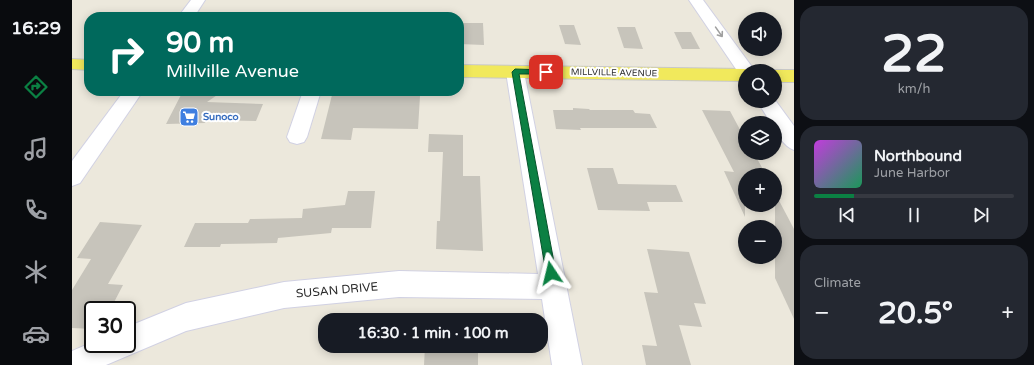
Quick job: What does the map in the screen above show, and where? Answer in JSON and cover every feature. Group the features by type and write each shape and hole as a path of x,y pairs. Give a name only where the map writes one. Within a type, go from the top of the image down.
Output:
{"main road":[{"path":"72,64 84,65"},
{"name":"MILLVILLE AVENUE","path":"464,71 738,75"},
{"path":"782,76 794,76"}],"street":[{"path":"190,12 198,0"},
{"path":"696,0 741,64"},
{"path":"515,72 567,365"},
{"path":"72,176 130,96"},
{"path":"297,137 310,96"},
{"path":"771,108 794,142"},
{"name":"SUSAN DRIVE","path":"136,338 186,317 284,295 399,284 554,287"},
{"path":"76,365 100,353"}],"building":[{"path":"464,23 483,23 484,45 464,44"},
{"path":"559,25 574,25 581,45 565,44"},
{"path":"617,27 635,27 643,49 624,48"},
{"path":"674,32 691,32 700,49 682,49"},
{"path":"180,96 216,96 207,102 263,104 256,121 207,120 205,123 166,124"},
{"path":"332,96 420,96 418,129 353,128 351,140 321,139"},
{"path":"573,108 590,110 633,110 635,113 650,114 657,128 580,128 581,130 556,129 553,110 573,110"},
{"path":"702,110 730,111 738,126 738,160 758,160 762,168 738,168 738,202 724,171 734,172"},
{"path":"429,134 463,135 463,176 480,176 483,251 436,249 437,221 440,221 443,152 428,152"},
{"path":"587,168 613,168 618,184 676,185 683,202 647,202 650,211 598,210"},
{"path":"348,191 375,191 371,228 332,228 331,233 278,238 277,243 221,244 220,247 184,247 195,223 248,223 250,219 302,218 303,209 345,205"},
{"path":"782,206 794,229 794,319 775,278 775,264 782,264 782,220 775,220 775,212 782,212"},
{"path":"100,222 142,225 108,284 123,285 115,301 84,301 84,329 72,328 72,290 91,259 77,258"},
{"path":"647,249 689,252 706,304 694,303 702,327 679,325 691,365 646,365 642,345 657,346 644,292 658,293"},
{"path":"425,353 478,353 478,365 424,365"}],"place":[{"name":"Sunoco","path":"189,117"}],"route":[{"path":"546,72 515,72 551,273"}]}
